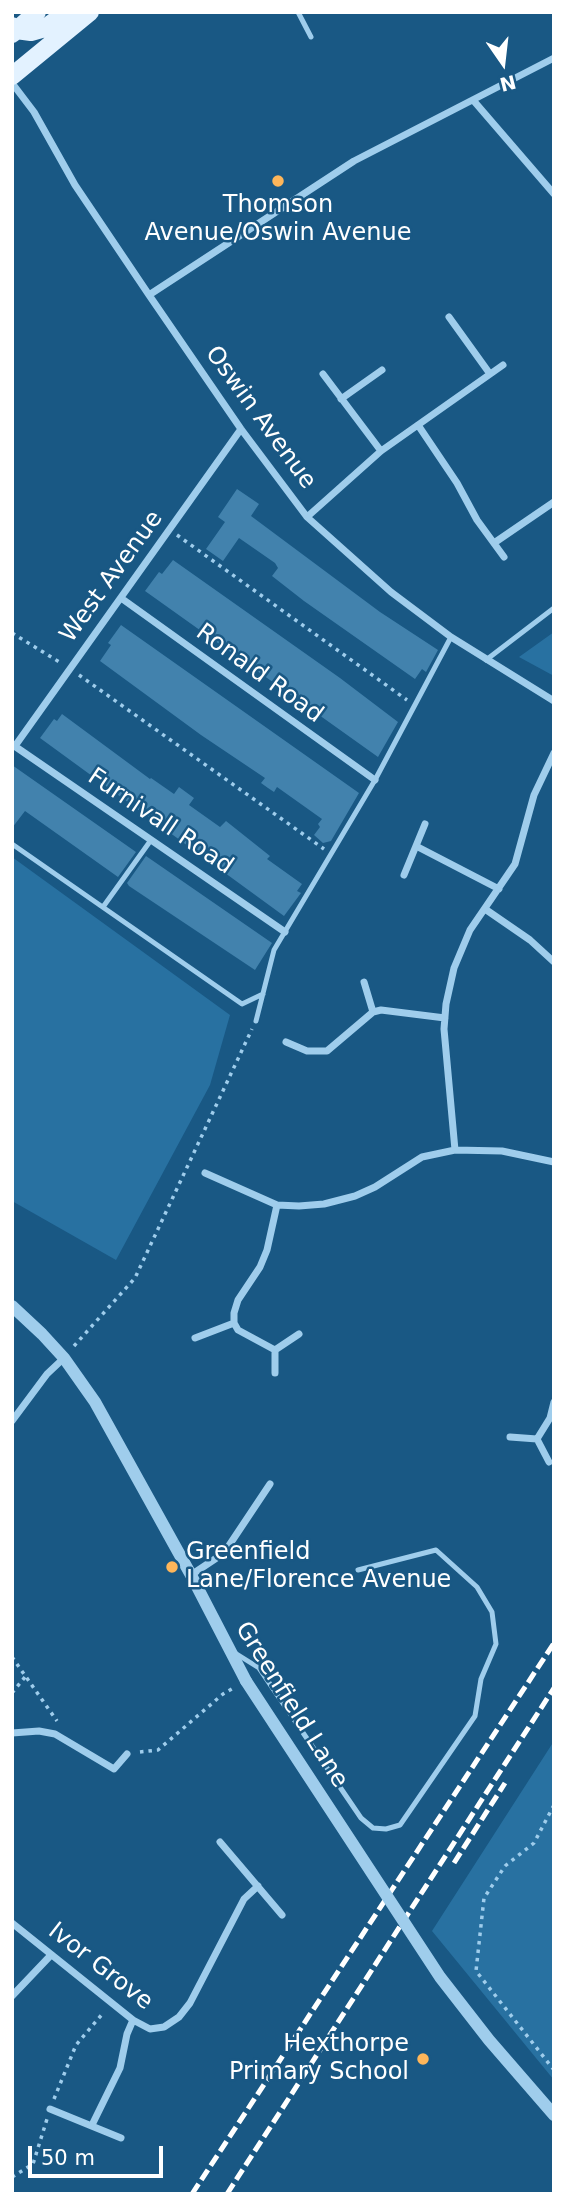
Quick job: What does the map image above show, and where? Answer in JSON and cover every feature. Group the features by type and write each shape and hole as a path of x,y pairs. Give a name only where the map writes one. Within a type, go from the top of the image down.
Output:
{"main road":[{"path":"14,30 37,12"},
{"path":"14,30 32,32 45,28 66,12"},
{"path":"12,76 90,12"}],"street":[{"path":"149,295 354,161 554,58"},
{"name":"Oswin Avenue","path":"12,83 34,112 75,185 149,295 241,429 307,517 391,592 451,637 554,701"},
{"path":"473,100 554,194"},
{"path":"449,317 490,374"},
{"path":"307,517 381,452 503,365"},
{"path":"341,399 382,370"},
{"path":"323,374 381,452"},
{"path":"418,425 445,464 477,520 504,557"},
{"name":"West Avenue","path":"13,746 241,429"},
{"path":"494,544 554,502"},
{"name":"Ronald Road","path":"121,598 375,780"},
{"name":"Furnivall Road","path":"13,746 285,932"},
{"path":"455,1150 444,1029 454,968 470,930 515,864 534,795 554,753"},
{"path":"404,876 425,824"},
{"path":"416,846 499,889"},
{"path":"485,909 530,940 554,962"},
{"path":"364,982 373,1012"},
{"path":"286,1042 307,1051 327,1051 373,1012 381,1010 445,1018"},
{"path":"205,1173 277,1205 299,1206 324,1204 355,1196 422,1157 455,1150 502,1151 554,1162"},
{"path":"275,1350 238,1330 234,1323 234,1313 238,1300 260,1267 267,1250 277,1205"},
{"name":"Greenfield Lane","path":"12,1306 64,1358 95,1402 246,1681 440,1977 489,2040 554,2115"},
{"path":"195,1338 234,1323"},
{"path":"275,1350 299,1334"},
{"path":"275,1350 275,1373"},
{"path":"12,1421 47,1374 64,1358"},
{"path":"537,1439 550,1418 554,1402"},
{"path":"510,1437 537,1439"},
{"path":"537,1439 549,1462"},
{"path":"191,1575 224,1553 270,1484"},
{"path":"12,1733 39,1731 55,1734 114,1769 127,1754"},
{"path":"220,1842 282,1915"},
{"name":"Ivor Grove","path":"12,1923 133,2020 150,2029 164,2028 179,2017 190,2003 244,1899 258,1886"},
{"path":"12,1996 51,1955"},
{"path":"92,2125 120,2068 133,2020"},
{"path":"50,2109 121,2138"}],"lane":[{"path":"298,12 311,37"},
{"path":"486,660 554,608"},
{"path":"256,1021 274,950 375,780 451,637"},
{"path":"103,907 151,840"},
{"path":"12,844 242,1004 263,994"},
{"path":"229,1649 259,1668 360,1818 373,1828 386,1829 400,1825 475,1716 481,1679 496,1644 492,1612 477,1587 436,1550 358,1570"}],"path":[{"path":"170,530 415,705"},
{"path":"12,633 70,669 331,855"},
{"path":"64,1358 135,1278 256,1021"},
{"path":"12,1657 58,1722 55,1734"},
{"path":"12,1693 25,1677"},
{"path":"127,1754 158,1750 223,1694 246,1681"},
{"path":"554,1805 534,1843 505,1866 484,1898 476,1971 554,2070"},
{"path":"12,2177 33,2164 50,2109 76,2045 112,2003"}],"shaded area":[{"path":"554,632 554,676 519,657"},
{"path":"12,857 230,1015 210,1085 116,1260 12,1201"},
{"path":"554,1741 554,2080 432,1931"}],"building":[{"path":"237,489 259,504 251,516 380,612 438,650 426,672 422,669 415,679 304,601 272,576 278,568 275,563 239,538 223,561 206,549 225,522 218,517"},
{"path":"173,560 398,722 378,757 145,591 159,572 162,574"},
{"path":"121,625 359,793 331,841 323,843 314,835 322,819 277,787 274,792 268,788 261,783 265,778 100,661 111,645 108,643"},
{"path":"62,714 174,794 179,787 194,798 189,805 220,827 226,821 270,856 267,859 302,884 297,891 301,893 284,916 40,738 54,719 57,721"},
{"path":"12,765 136,852 118,877 25,811 12,828"},
{"path":"146,856 272,943 255,970 129,886 127,883"}],"railway":[{"path":"192,2194 554,1643"},
{"path":"227,2194 554,1688"},
{"path":"454,1863 505,1783"}],"place":[{"name":"Thomson Avenue/Oswin Avenue","path":"278,181"},
{"name":"Greenfield Lane/Florence Avenue","path":"172,1567"},
{"name":"Hexthorpe Primary School","path":"423,2059"}]}
